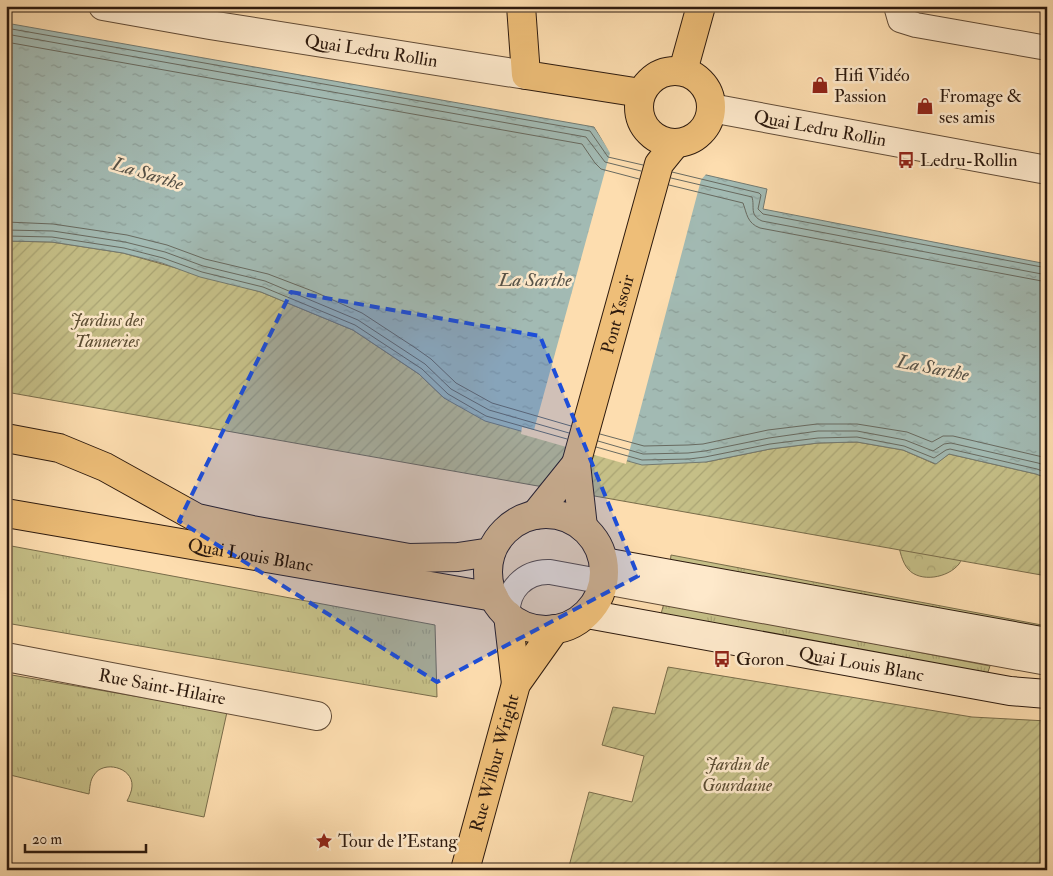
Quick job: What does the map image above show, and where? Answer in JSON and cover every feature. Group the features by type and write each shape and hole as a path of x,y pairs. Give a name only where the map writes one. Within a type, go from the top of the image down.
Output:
{"main road":[{"path":"521,6 526,75"},
{"path":"683,71 701,6"},
{"path":"668,71 683,71 691,74 703,85 708,93 711,108 708,122 702,131 691,139 664,139 643,126 638,103 641,93 648,82 658,74 668,71"},
{"name":"Quai Ledru Rollin","path":"526,75 641,93"},
{"name":"Pont Yssoir","path":"583,527 568,491 659,164 664,139"},
{"name":"Quai Louis Blanc","path":"6,438 59,448 105,467 197,518 252,530 409,558 475,554"},
{"path":"535,515 568,491"},
{"name":"Quai Louis Blanc","path":"6,513 501,606 525,626 536,629 555,629 569,626 587,614 600,595 604,572"},
{"path":"501,606 489,585 488,574 475,554 520,519 535,515 552,514 573,520 583,527 602,552 604,572"},
{"name":"Rue Wilbur Wright","path":"501,606 516,684"},
{"name":"Rue Wilbur Wright","path":"465,870 516,684 555,629"}],"street":[{"name":"Quai Ledru Rollin","path":"103,6 160,12 526,75"},
{"name":"Quai Ledru Rollin","path":"711,108 1047,170"},
{"name":"Quai Louis Blanc","path":"604,572 1047,642"},
{"name":"Quai Louis Blanc","path":"587,614 1010,691 1047,694"},
{"name":"Rue Saint-Hilaire","path":"6,657 317,716"}],"lane":[{"path":"896,6 900,20 1047,48"},
{"name":"Quai Louis Blanc","path":"501,606 509,601 521,581 532,575 550,572 604,572 1047,663"}],"highlighted area":[{"path":"291,292 540,336 638,576 437,682 179,521"}],"green space":[{"name":"Jardins des Tanneries","path":"6,241 52,242 123,253 261,292 353,330 419,374 444,398 706,462 770,449 818,443 857,442 903,450 935,464 949,454 1036,474 1047,478 1047,576 6,392"},
{"path":"898,543 964,553 960,563 948,573 934,577 919,576 906,566"},
{"path":"6,545 435,625 437,697 6,623"},
{"path":"671,555 1047,626 1047,635 670,564"},
{"path":"664,603 990,666 988,672 973,675 661,614"},
{"name":"Jardin de Gourdaine","path":"668,667 972,717 1047,721 1047,870 568,870 589,792 632,802 644,756 602,745 613,707 655,714"},
{"path":"6,674 227,712 204,817 127,801 132,790 131,779 123,770 117,768 110,767 98,770 90,784 89,794 6,774"}],"water":[{"name":"La Sarthe","path":"6,23 594,127 611,153 767,189 763,209 1047,264 1047,478 949,454 936,464 903,450 857,442 818,443 770,449 706,462 642,465 485,421 444,398 419,374 353,330 261,292 200,277 162,263 123,253 52,242 6,241"}],"pier":[{"path":"593,124 596,125 612,151 707,173 701,180 626,464 521,434 522,427 534,430 610,153"}],"place":[{"name":"Hifi Vidéo Passion","path":"820,85"},
{"name":"Fromage & ses amis","path":"925,106"},
{"name":"Ledru-Rollin","path":"906,160"},
{"name":"Goron","path":"722,659"},
{"name":"Tour de l'Estang","path":"324,841"}]}
